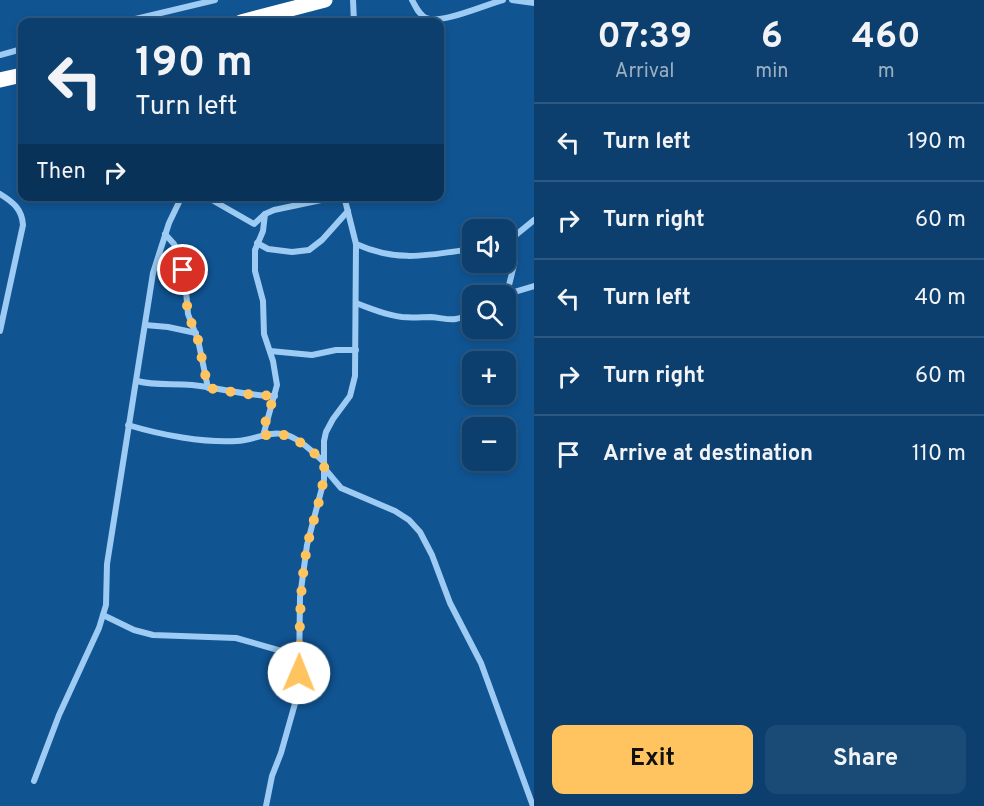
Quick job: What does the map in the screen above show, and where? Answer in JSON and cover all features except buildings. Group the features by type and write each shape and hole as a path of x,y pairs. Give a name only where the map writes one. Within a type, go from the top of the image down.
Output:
{"highway":[{"path":"257,18 325,0"},
{"path":"0,80 18,76"}],"street":[{"path":"140,18 215,0"},
{"path":"353,0 354,18"},
{"path":"412,0 420,14 425,18"},
{"path":"444,18 503,0"},
{"path":"512,0 534,3"},
{"path":"282,18 300,7"},
{"path":"0,56 18,50"},
{"path":"0,194 19,208 23,216 0,331"},
{"path":"34,781 59,715 99,628 106,605 107,564 153,273 165,234 180,201"},
{"path":"214,201 254,224 265,214 316,201"},
{"path":"266,806 272,776 296,700 302,577 324,480 324,441 326,432 350,396 352,388 356,350 356,244 344,201"},
{"path":"257,243 268,249 292,252 309,249 322,240 348,211"},
{"path":"263,436 267,414 277,385 264,334 263,301 255,271 255,250 263,231 265,214"},
{"path":"516,235 534,220"},
{"path":"165,234 174,244 181,261 187,289 188,314 196,333 208,388"},
{"path":"356,244 384,255 445,254 462,251"},
{"path":"516,291 534,286"},
{"path":"356,303 403,318 434,318 451,321 462,318"},
{"path":"145,326 168,327 196,333"},
{"path":"270,351 303,356 336,350 356,350"},
{"path":"137,381 159,385 187,384 245,394 275,396"},
{"path":"128,425 172,435 218,440 237,441 274,433 287,435 306,446 341,488 395,511 409,520 420,532 432,555 450,603 481,663 533,806"},
{"path":"103,615 134,630 153,635 236,638 299,656"}],"route":[{"path":"183,270 189,319 198,340 208,388 233,393 275,396 267,414 263,436 274,433 287,435 306,446 324,462 324,480 302,577 299,673"}]}
